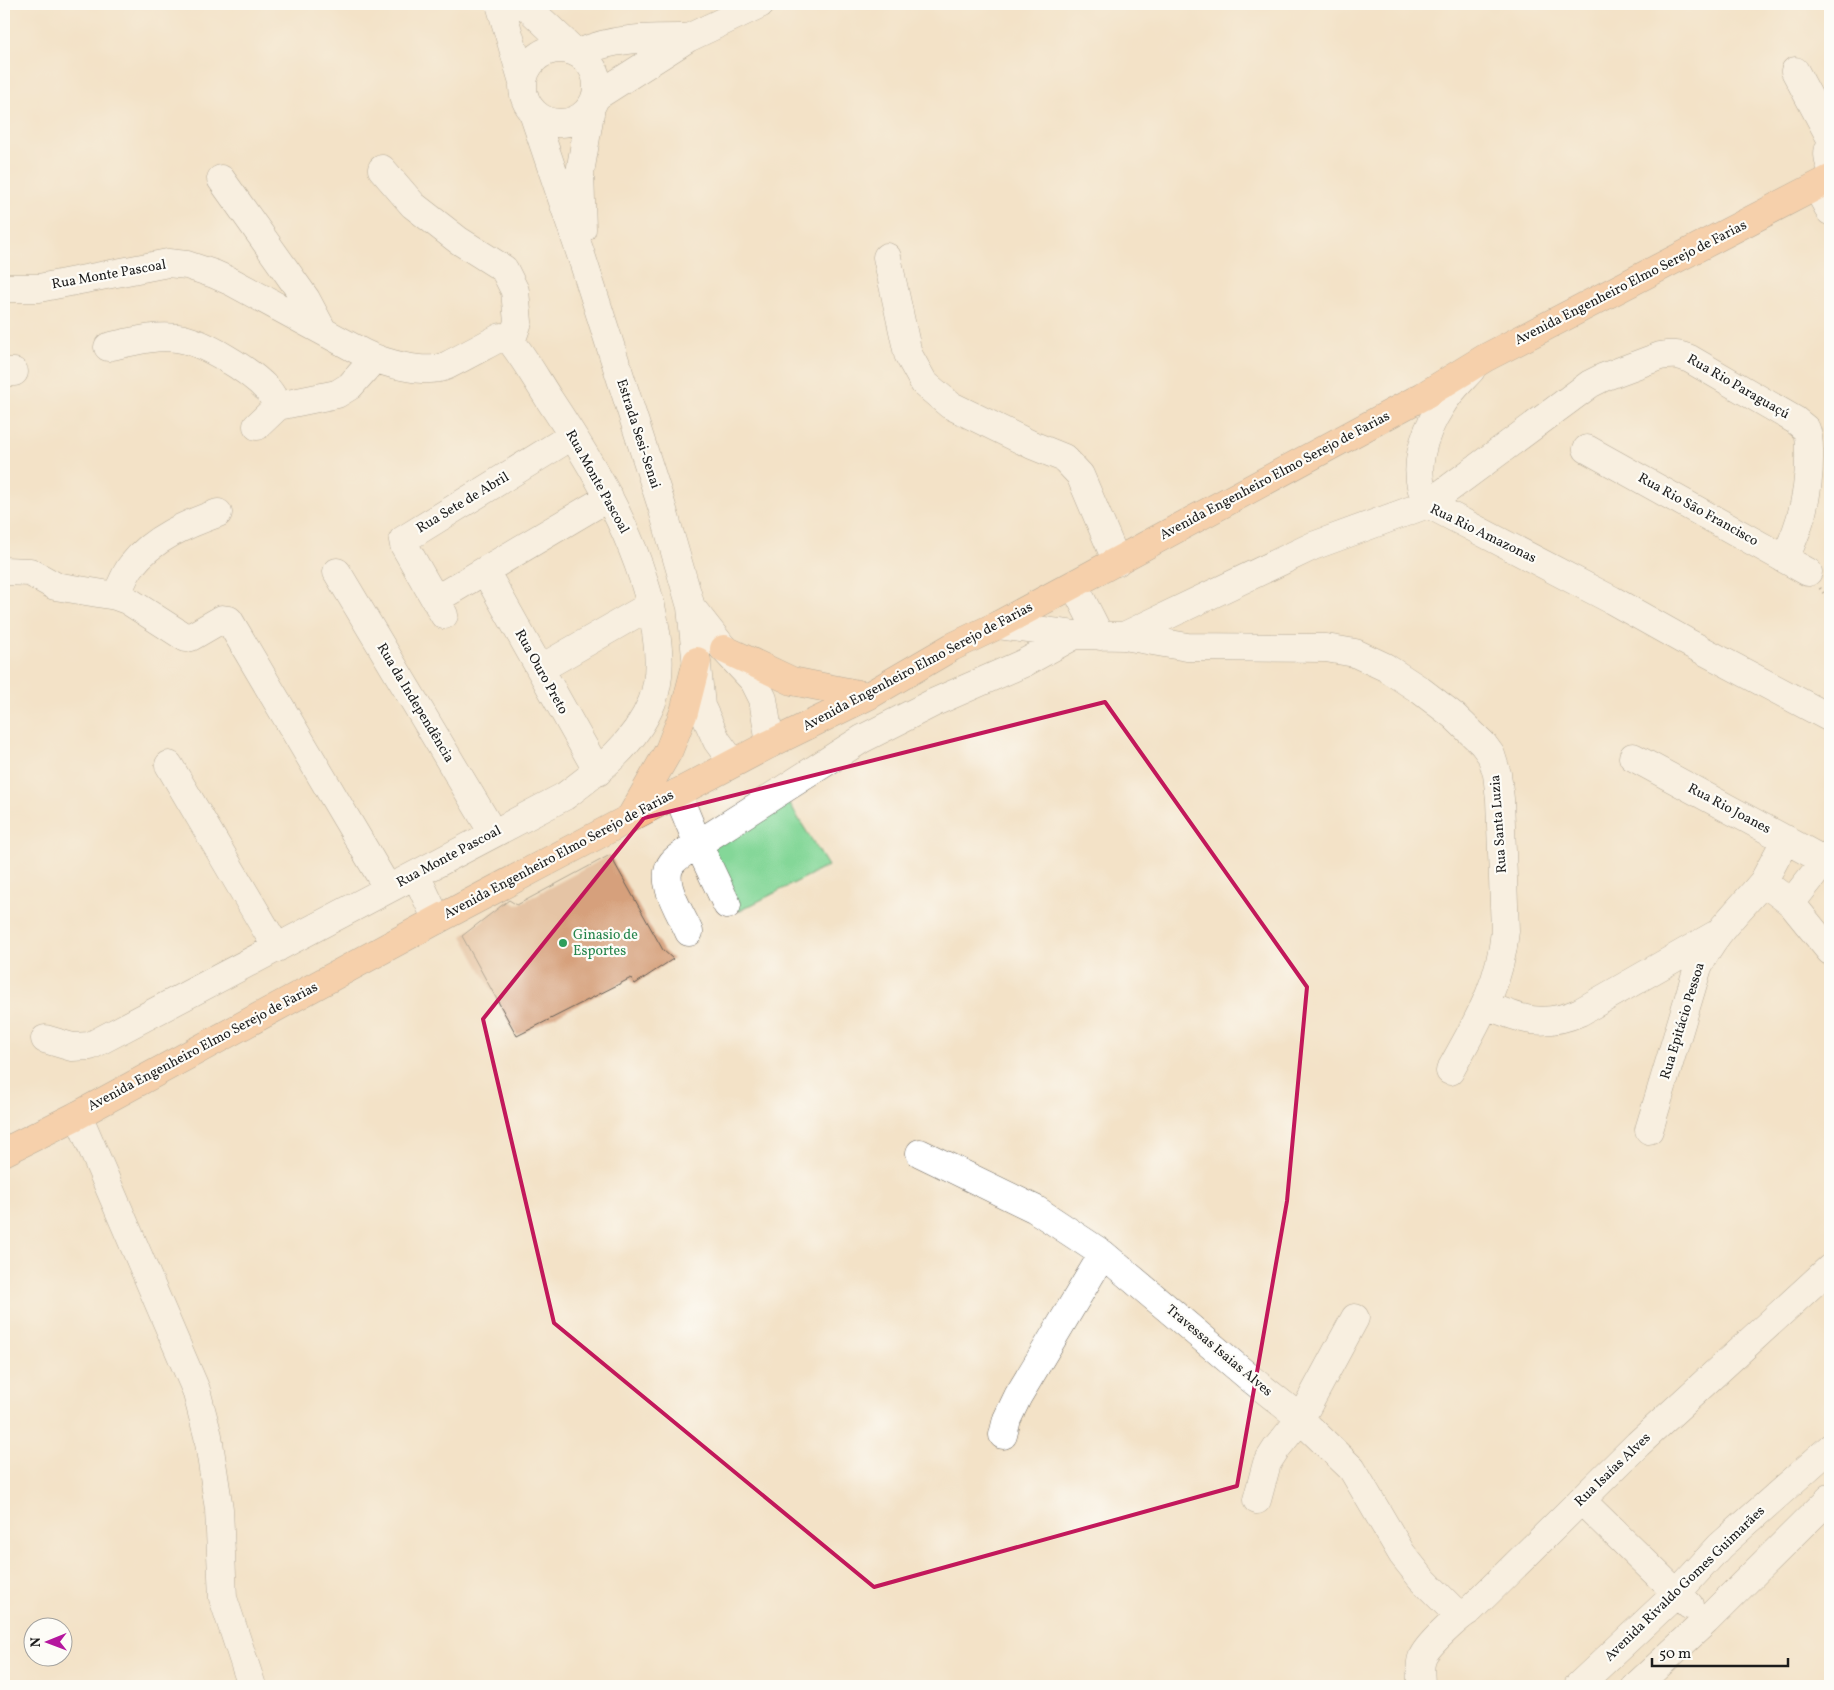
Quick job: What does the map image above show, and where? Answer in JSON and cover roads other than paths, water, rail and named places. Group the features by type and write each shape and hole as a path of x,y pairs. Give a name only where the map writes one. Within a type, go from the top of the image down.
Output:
{"main road":[{"name":"Avenida Engenheiro Elmo Serejo de Farias","path":"4,1152 733,763 868,696 952,647 998,625 1117,562 1423,396 1477,363 1826,177"},
{"path":"724,649 792,681 868,696"},
{"path":"630,818 669,750 684,712 697,660"}],"street":[{"path":"500,4 523,82 526,102 532,110 546,120 562,123 574,121 584,115 594,101 688,38 760,4"},
{"path":"524,4 575,51 587,59 597,76 594,101"},
{"path":"523,82 531,62 539,54 555,49 575,51 639,38 688,38"},
{"path":"1795,71 1830,137"},
{"name":"Estrada Sesi-Senai","path":"583,261 580,173 594,101"},
{"name":"Estrada Sesi-Senai","path":"532,110 662,507 691,607 701,706 717,741 733,763"},
{"path":"1830,146 1828,149 1826,177 1830,211"},
{"path":"382,169 413,205 458,240 504,269 515,291 518,322 511,342"},
{"path":"221,179 306,299 323,331"},
{"path":"888,256 908,354 924,383 950,405 1032,445 1064,458 1080,475 1117,562"},
{"name":"Rua Monte Pascoal","path":"4,288 39,288 158,264 179,264 223,278 374,359 405,366 432,369 446,366 505,337 511,342 609,497 638,559 651,605 660,662 652,702 641,723 627,742 598,772 566,796 90,1046 72,1047 45,1038"},
{"path":"108,347 146,338 187,340 202,346 245,370 269,391 278,406"},
{"name":"Rua Rio Paraguaçú","path":"1428,504 1590,384 1660,356 1676,354 1682,355 1698,364 1796,420 1806,428 1809,457 1805,505 1800,524 1784,559"},
{"path":"257,426 278,406 337,394 350,386 374,359"},
{"path":"1428,504 1419,484 1423,446 1432,421 1441,405 1477,363"},
{"name":"Rua Sete de Abril","path":"485,571 440,608 404,545 403,540 572,436"},
{"name":"Rua Rio São Francisco","path":"1587,449 1808,572"},
{"path":"485,571 609,497"},
{"name":"Rua Rio Amazonas","path":"689,932 667,883 667,872 673,862 862,739 935,702 1024,663 1099,636 1313,546 1428,504 1612,600 1686,642 1830,718"},
{"path":"116,596 131,566 147,549 187,524 218,513"},
{"path":"4,571 30,572 55,586 116,596 127,600 186,638 222,619 229,620 388,890"},
{"name":"Rua Ouro Preto","path":"485,571 598,772"},
{"name":"Rua da Independência","path":"337,572 494,833"},
{"path":"1074,585 1099,636"},
{"path":"540,669 651,605"},
{"name":"Estrada Sesi-Senai","path":"691,607 724,649 754,681 766,713 770,744"},
{"path":"998,625 1099,636"},
{"name":"Rua Santa Luzia","path":"1099,636 1188,647 1326,648 1355,654 1385,667 1420,690 1454,716 1483,744 1491,755 1497,774 1500,799 1505,921 1503,949 1497,976 1486,1005 1450,1070"},
{"name":"Rua Rio Joanes","path":"1633,757 1786,839 1827,857"},
{"path":"169,765 277,948"},
{"path":"677,793 698,844 727,905"},
{"name":"Rua Epitácio Pessoa","path":"1649,1130 1698,967 1707,948 1717,934 1757,889 1786,839"},
{"path":"1791,903 1827,857"},
{"path":"416,875 437,920"},
{"path":"1757,889 1791,903 1830,952"},
{"path":"1486,1005 1529,1021 1544,1022 1566,1018 1580,1012 1717,934"},
{"path":"78,1114 196,1390 208,1436 219,1509 223,1598 252,1686"},
{"name":"Travessas Isaias Alves","path":"920,1153 1035,1209 1103,1254 1301,1418 1352,1469 1402,1554 1421,1578 1459,1616"},
{"path":"1003,1435 1007,1419 1018,1396 1103,1254"},
{"name":"Rua Isaías Alves","path":"1421,1686 1423,1655 1459,1616 1470,1610 1638,1444 1830,1268"},
{"path":"1257,1500 1267,1463 1301,1418 1355,1318"},
{"name":"Avenida Rivaldo Gomes Guimarães","path":"1578,1686 1677,1593 1720,1546 1825,1463"},
{"path":"1636,1686 1706,1621 1830,1498"},
{"path":"1581,1500 1706,1621"}],"place":[{"name":"Ginasio de Esportes","path":"563,943"}]}
